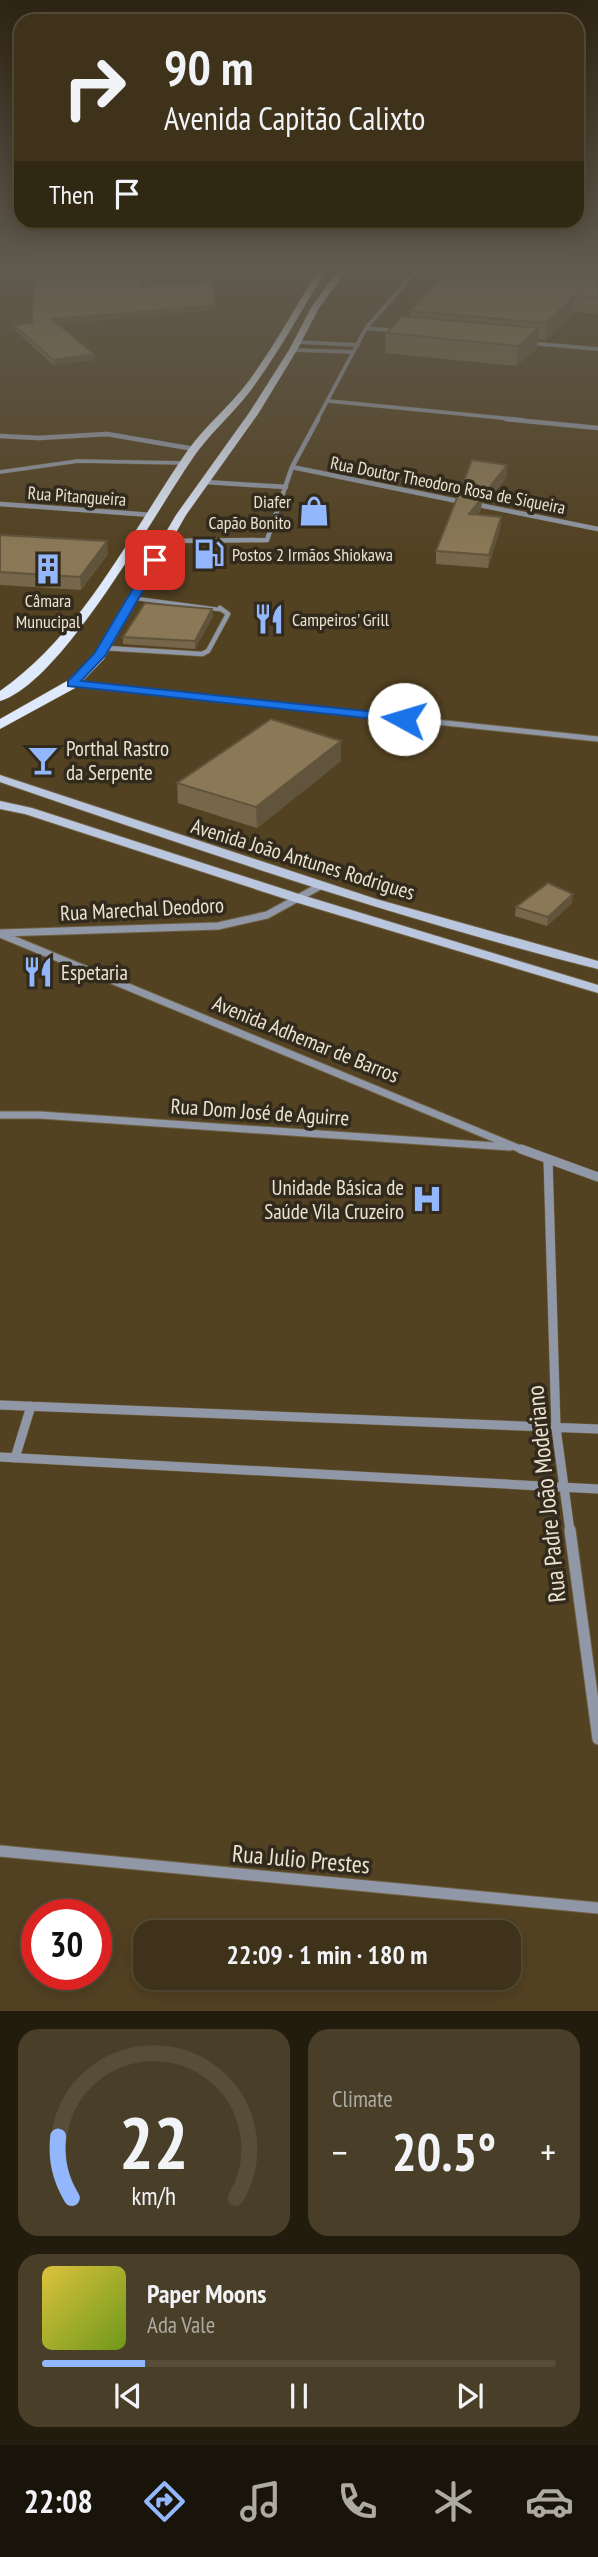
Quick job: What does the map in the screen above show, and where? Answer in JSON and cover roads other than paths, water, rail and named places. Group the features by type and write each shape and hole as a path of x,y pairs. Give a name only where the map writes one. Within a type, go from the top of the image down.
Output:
{"main road":[{"path":"0,697 34,673 57,649 152,515 194,449 252,383 265,363"},
{"path":"0,725 72,684 104,648 181,515 284,363"}],"street":[{"path":"167,541 267,540 292,467 348,363"},
{"path":"329,401 598,428"},
{"path":"0,436 39,438 107,434 194,449"},
{"name":"Rua Doutor Theodoro Rosa de Siqueira","path":"292,467 598,529"},
{"path":"205,482 286,487"},
{"name":"Rua Pitangueira","path":"0,504 152,515"},
{"path":"72,684 598,739"},
{"name":"Avenida João Antunes Rodrigues","path":"0,778 108,817 320,886 518,945 598,965"},
{"name":"Avenida João Antunes Rodrigues","path":"0,805 28,811 300,899 598,989"},
{"name":"Rua Marechal Deodoro","path":"0,933 218,926 267,915 320,886"},
{"name":"Avenida Adhemar de Barros","path":"0,933 518,1148 598,1177"},
{"name":"Rua Dom José de Aguirre","path":"0,1115 40,1115 518,1148"},
{"name":"Rua Padre João Moderiano","path":"548,1159 556,1427 598,1740"},
{"path":"0,1405 598,1429"},
{"path":"15,1458 31,1406"},
{"path":"0,1457 598,1489"},
{"name":"Rua Julio Prestes","path":"0,1851 598,1908"}],"lane":[{"path":"0,472 78,461 187,463"},
{"path":"104,648 202,654 208,651 228,614 220,608 133,598"}],"place":[{"name":"Diafer Capão Bonito","path":"314,511"},
{"name":"Postos 2 Irmãos Shiokawa","path":"209,554"},
{"name":"Câmara Munucipal","path":"48,569"},
{"name":"Campeiros' Grill","path":"269,619"},
{"name":"Porthal Rastro da Serpente","path":"43,760"},
{"name":"Espetaria","path":"38,972"},
{"name":"Unidade Básica de Saúde Vila Cruzeiro","path":"427,1199"}]}
